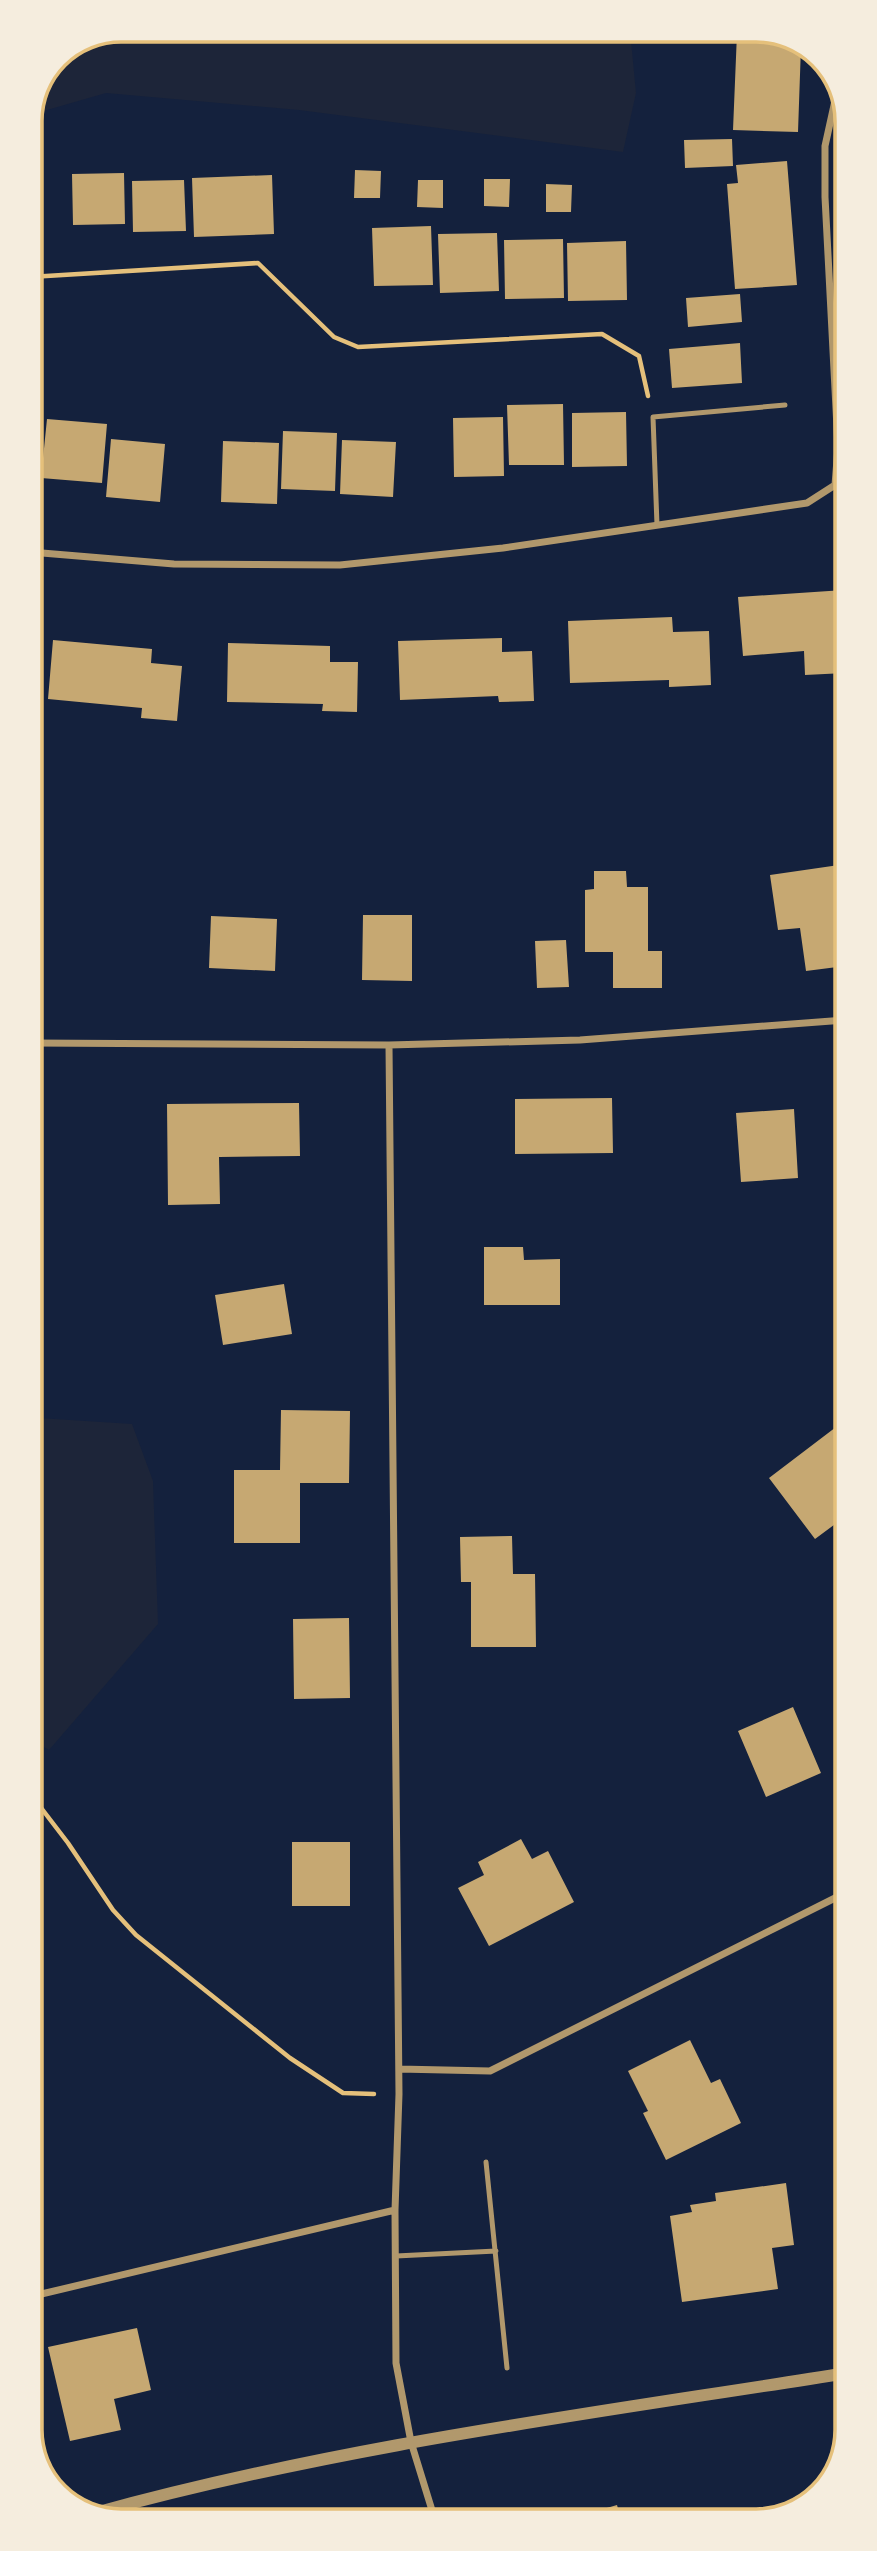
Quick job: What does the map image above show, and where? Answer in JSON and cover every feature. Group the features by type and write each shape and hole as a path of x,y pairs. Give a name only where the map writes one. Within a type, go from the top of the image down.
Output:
{"street":[{"path":"833,108 825,146 825,197 835,389"},
{"path":"42,553 174,564 340,565 503,548 807,503 835,485"},
{"path":"42,1043 389,1045 606,1038 835,1021"},
{"path":"389,1045 399,2069 395,2210 396,2363 411,2442 432,2509"},
{"path":"399,2069 490,2071 835,1898"},
{"path":"42,2294 395,2210"},
{"path":"112,2508 159,2495 411,2442 835,2375"}],"lane":[{"path":"657,525 653,417 785,405"},
{"path":"486,2162 507,2368"},
{"path":"396,2256 496,2251"}],"path":[{"path":"42,276 258,263 334,337 358,347 602,334 639,356 653,417"},
{"path":"42,1810 113,1910 170,1963 290,2058 344,2093 399,2094"}],"shaded area":[{"path":"121,42 631,42 636,93 623,152 299,110 106,93 43,111 48,91 65,65 91,48"},
{"path":"42,1418 132,1424 153,1481 158,1624 49,1750 42,1746"}],"building":[{"path":"737,42 776,45 801,57 798,132 733,130"},
{"path":"732,139 733,166 685,168 684,140"},
{"path":"787,161 797,285 735,289 727,184 738,183 736,165"},
{"path":"355,170 381,171 380,198 354,198"},
{"path":"124,173 125,224 73,225 72,174"},
{"path":"272,175 274,234 194,237 192,178"},
{"path":"484,179 510,179 509,207 484,206"},
{"path":"184,180 186,231 133,232 132,181"},
{"path":"418,180 443,180 443,208 417,207"},
{"path":"546,184 572,185 571,212 546,212"},
{"path":"431,226 433,285 374,286 372,228"},
{"path":"497,233 499,291 440,293 438,234"},
{"path":"563,239 564,298 505,299 504,240"},
{"path":"626,241 627,300 568,301 567,243"},
{"path":"740,294 742,322 688,327 686,298"},
{"path":"740,343 742,383 672,388 669,349"},
{"path":"563,404 564,465 509,465 507,405"},
{"path":"626,412 627,466 572,467 572,413"},
{"path":"503,417 504,476 454,477 453,418"},
{"path":"47,419 107,424 102,483 42,478"},
{"path":"283,431 337,433 335,491 281,489"},
{"path":"111,439 165,444 160,502 106,497"},
{"path":"342,440 396,442 393,497 340,494"},
{"path":"223,441 279,443 277,504 221,502"},
{"path":"835,591 835,674 805,675 804,651 743,656 738,597"},
{"path":"672,617 673,632 709,631 711,685 669,687 669,680 570,683 568,621"},
{"path":"502,638 502,652 532,651 534,701 499,702 498,696 400,700 398,641"},
{"path":"53,640 152,649 151,663 182,666 177,721 141,718 142,708 48,699"},
{"path":"228,643 330,646 330,662 358,662 357,712 322,711 323,704 227,702"},
{"path":"835,866 835,967 806,971 800,928 778,930 770,875"},
{"path":"594,871 626,871 627,887 648,887 648,951 662,951 662,988 613,988 613,952 585,952 585,890 594,889"},
{"path":"363,915 412,915 412,981 362,980"},
{"path":"211,916 277,919 275,971 209,968"},
{"path":"566,940 569,987 537,988 535,941"},
{"path":"612,1098 613,1153 515,1154 515,1099"},
{"path":"299,1103 300,1156 219,1157 220,1204 168,1205 167,1104"},
{"path":"794,1109 798,1178 741,1182 736,1113"},
{"path":"484,1247 523,1247 524,1260 560,1259 560,1305 484,1305"},
{"path":"284,1284 292,1334 223,1345 215,1295"},
{"path":"281,1410 350,1411 349,1483 300,1483 300,1543 234,1543 234,1470 280,1470"},
{"path":"835,1428 835,1524 815,1539 769,1478"},
{"path":"512,1536 513,1574 535,1574 536,1647 471,1647 471,1582 461,1582 460,1537"},
{"path":"349,1618 350,1698 294,1699 293,1619"},
{"path":"793,1707 821,1773 766,1797 738,1731"},
{"path":"521,1839 532,1859 548,1851 574,1902 489,1946 458,1888 484,1875 478,1862"},
{"path":"292,1842 350,1842 350,1906 292,1906"},
{"path":"690,2040 711,2083 720,2079 741,2123 666,2160 643,2113 648,2111 628,2071"},
{"path":"786,2183 794,2245 772,2248 778,2289 682,2302 670,2216 692,2212 690,2205 716,2201 715,2193"},
{"path":"137,2328 151,2390 114,2399 121,2430 70,2441 48,2347"}]}
